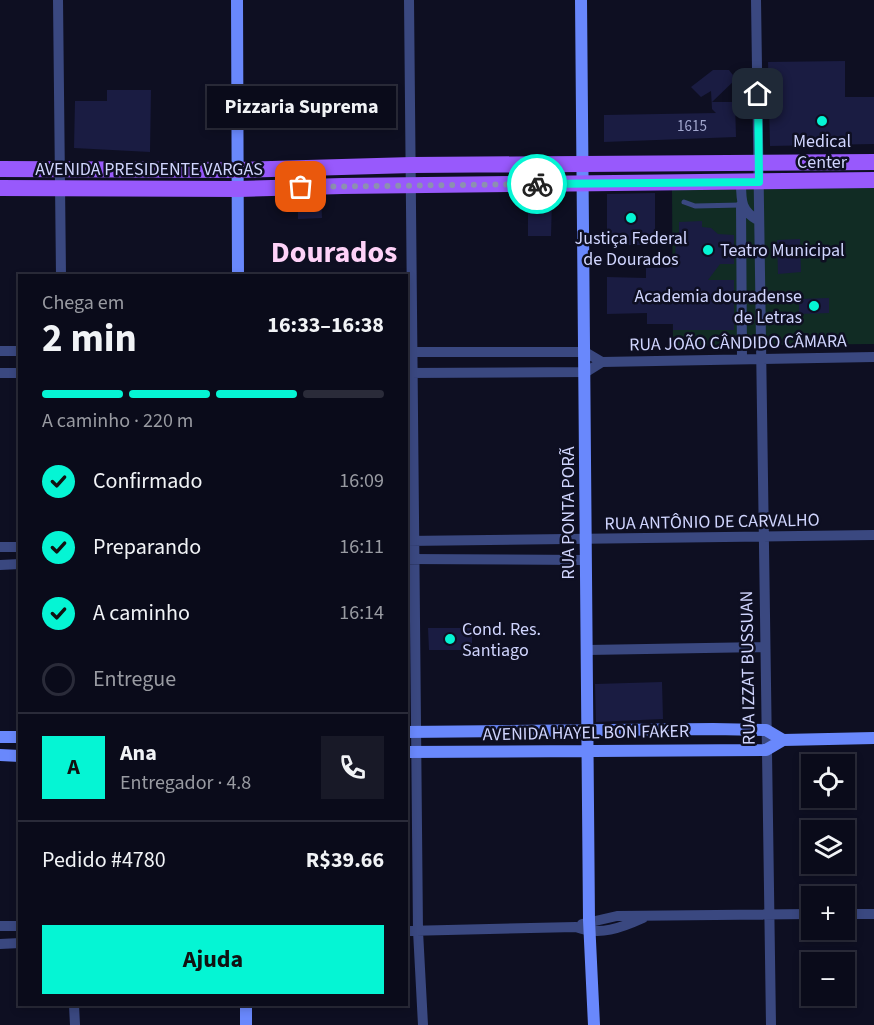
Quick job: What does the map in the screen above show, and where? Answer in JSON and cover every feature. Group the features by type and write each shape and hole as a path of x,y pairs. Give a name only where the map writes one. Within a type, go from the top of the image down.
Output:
{"main road":[{"name":"AVENIDA PRESIDENTE VARGAS","path":"0,169 239,170 412,165 874,162"},
{"path":"108,189 109,170"},
{"name":"AVENIDA PRESIDENTE VARGAS","path":"0,188 239,189 874,180"}],"street":[{"path":"58,0 61,274"},
{"path":"237,0 238,274"},
{"path":"409,0 412,165 410,352 412,752 423,1025"},
{"name":"RUA PONTA PORÃ","path":"581,0 589,926 594,1025"},
{"name":"RUA IZZAT BUSSUAN","path":"756,0 762,538 771,1025"},
{"path":"741,182 742,358"},
{"path":"741,205 747,214 759,221"},
{"path":"743,328 760,311"},
{"path":"0,351 18,351"},
{"path":"410,352 585,352 602,362 586,372 410,374"},
{"name":"RUA JOÃO CÂNDIDO CÂMARA","path":"602,362 874,357"},
{"path":"0,373 18,373"},
{"name":"RUA ANTÔNIO DE CARVALHO","path":"411,541 874,535"},
{"path":"0,547 18,547"},
{"path":"411,559 586,560"},
{"path":"0,565 18,564"},
{"path":"587,650 764,647"},
{"path":"412,732 765,730 783,740"},
{"path":"0,737 18,737"},
{"path":"766,750 783,740 874,738"},
{"name":"AVENIDA HAYEL BON FAKER","path":"412,752 766,750"},
{"path":"0,755 18,756"},
{"path":"408,932 589,926 619,929 643,918 801,914"},
{"path":"855,914 874,914"},
{"path":"0,926 18,926"},
{"path":"0,944 18,944"},
{"path":"74,1006 75,1025"},
{"path":"246,1006 246,1025"}],"lane":[{"path":"684,202 695,206 741,205"}],"green space":[{"path":"874,186 874,344 673,346 672,189"}],"building":[{"name":"Medical Center","path":"845,61 845,97 874,97 874,144 770,146 768,62"},
{"path":"713,70 729,70 736,79 712,102 735,102 736,137 604,142 604,115 716,113 712,109 711,91 701,97 691,87"},
{"path":"107,90 151,90 150,152 74,148 75,101 107,101"},
{"name":"Justiça Federal de Dourados","path":"655,193 655,245 607,245 607,194"},
{"path":"528,194 549,194 549,199 552,199 551,236 528,236"},
{"path":"321,197 322,218 298,219 298,198"},
{"path":"702,221 702,227 711,228 718,234 734,235 734,264 720,264 708,280 734,280 734,330 673,330 673,324 647,324 647,313 607,314 607,277 646,278 646,268 675,267 676,235 679,235 679,222"},
{"path":"800,239 801,272 778,274 777,240"},
{"name":"Academia douradense de Letras","path":"829,298 829,313 799,314 799,299"},
{"name":"Cond. Res. Santiago","path":"428,628 472,628 472,650 429,650"},
{"path":"662,682 663,719 596,722 595,684"}],"way so far":[{"path":"301,187 537,184"}],"place":[{"name":"Medical Center","path":"822,121"},
{"name":"Pizzaria Suprema","path":"301,187"},
{"name":"Justiça Federal de Dourados","path":"631,218"},
{"name":"Teatro Municipal","path":"708,250"},
{"name":"Academia douradense de Letras","path":"814,306"},
{"name":"Cond. Res. Santiago","path":"450,639"}],"district":[{"name":"Dourados","path":"334,252"}],"route":[{"path":"537,184 759,182 758,94"}]}
